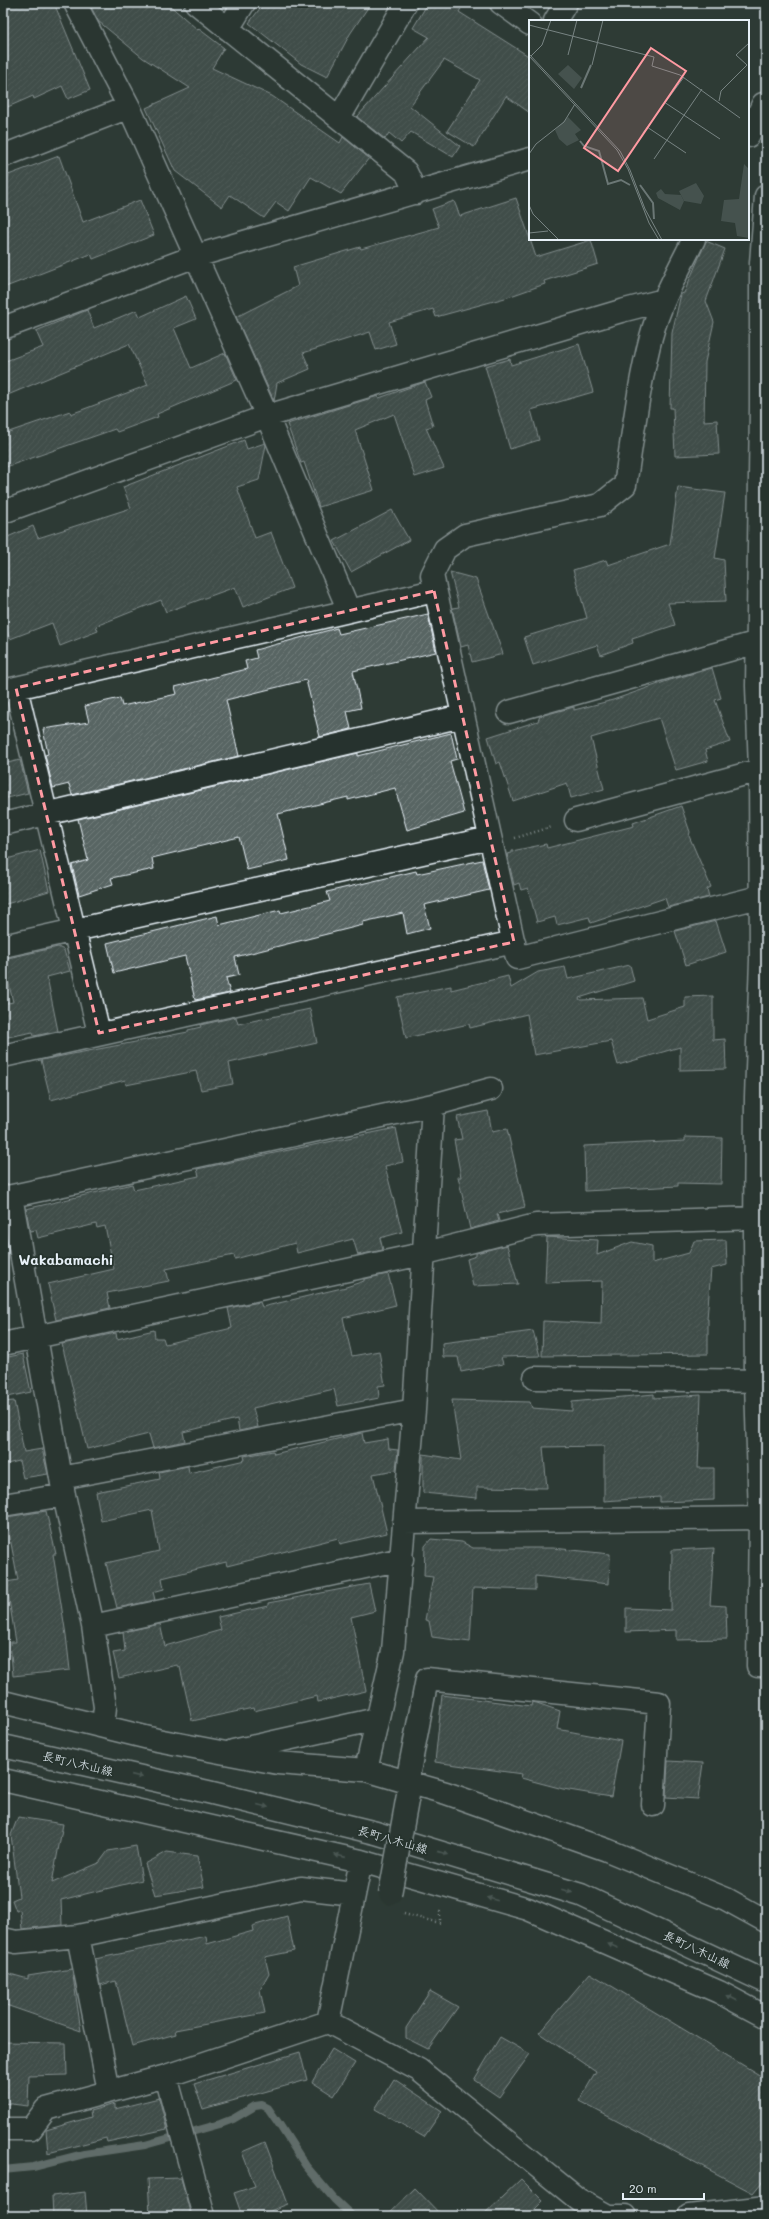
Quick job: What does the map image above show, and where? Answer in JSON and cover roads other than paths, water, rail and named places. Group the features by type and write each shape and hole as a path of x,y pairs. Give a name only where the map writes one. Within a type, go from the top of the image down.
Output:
{"street":[{"path":"74,3 129,108 196,256 267,416 349,611"},
{"path":"196,3 406,172 416,193"},
{"path":"228,29 244,3"},
{"path":"339,118 406,3"},
{"path":"501,3 529,23"},
{"path":"556,20 566,3"},
{"path":"749,133 759,104"},
{"path":"3,156 129,108"},
{"path":"3,328 196,256 529,159"},
{"path":"766,196 763,263 764,407 762,545 758,642 761,686 760,770 763,822 759,896 763,960 759,1230 763,1518 758,1666 766,1666"},
{"path":"694,240 664,300 651,336 640,388 625,486 600,505 465,535 445,549 432,575 434,591 517,958 759,896"},
{"path":"3,512 267,416 621,311 664,300"},
{"path":"99,1033 72,930 46,814 10,690 434,591"},
{"path":"509,712 758,642"},
{"path":"3,824 462,716"},
{"path":"576,820 760,770"},
{"path":"3,946 491,841"},
{"path":"3,1056 99,1033 514,942"},
{"path":"103,1726 105,1708 93,1626 63,1486 38,1337 7,1197 433,1105 491,1088"},
{"path":"366,1770 392,1651 402,1559 414,1410 422,1254 433,1105"},
{"path":"3,1344 422,1254 536,1225 759,1230"},
{"path":"535,1378 761,1381"},
{"path":"3,1505 63,1486 414,1410"},
{"path":"404,1522 763,1518"},
{"path":"93,1626 402,1559"},
{"path":"390,1894 427,1678 659,1703 653,1805"},
{"path":"3,1702 224,1753 278,1763 366,1770 409,1787 446,1793 607,1850 726,1899 766,1921"},
{"path":"224,1753 377,1719"},
{"name":"長町八木山線","path":"3,1746 208,1792 376,1833 580,1895 766,1982"},
{"path":"3,1780 361,1861 528,1909 719,1992 766,2017"},
{"path":"328,2022 361,1861"},
{"path":"3,1939 16,1942 78,1936 301,1888 354,1894"},
{"path":"78,1936 109,2091"},
{"path":"3,2129 31,2129 46,2109 166,2076 328,2022 419,2070 579,2200 608,2216 626,2216"},
{"path":"166,2076 181,2122 204,2216"},
{"path":"689,2216 766,2207"}],"waterway":[{"path":"3,2170 33,2167 84,2154 145,2145 220,2124 233,2119 255,2106 262,2105 268,2108 306,2166 334,2199 352,2216"}],"district":[{"name":"Wakabamachi","path":"66,1259"}]}
